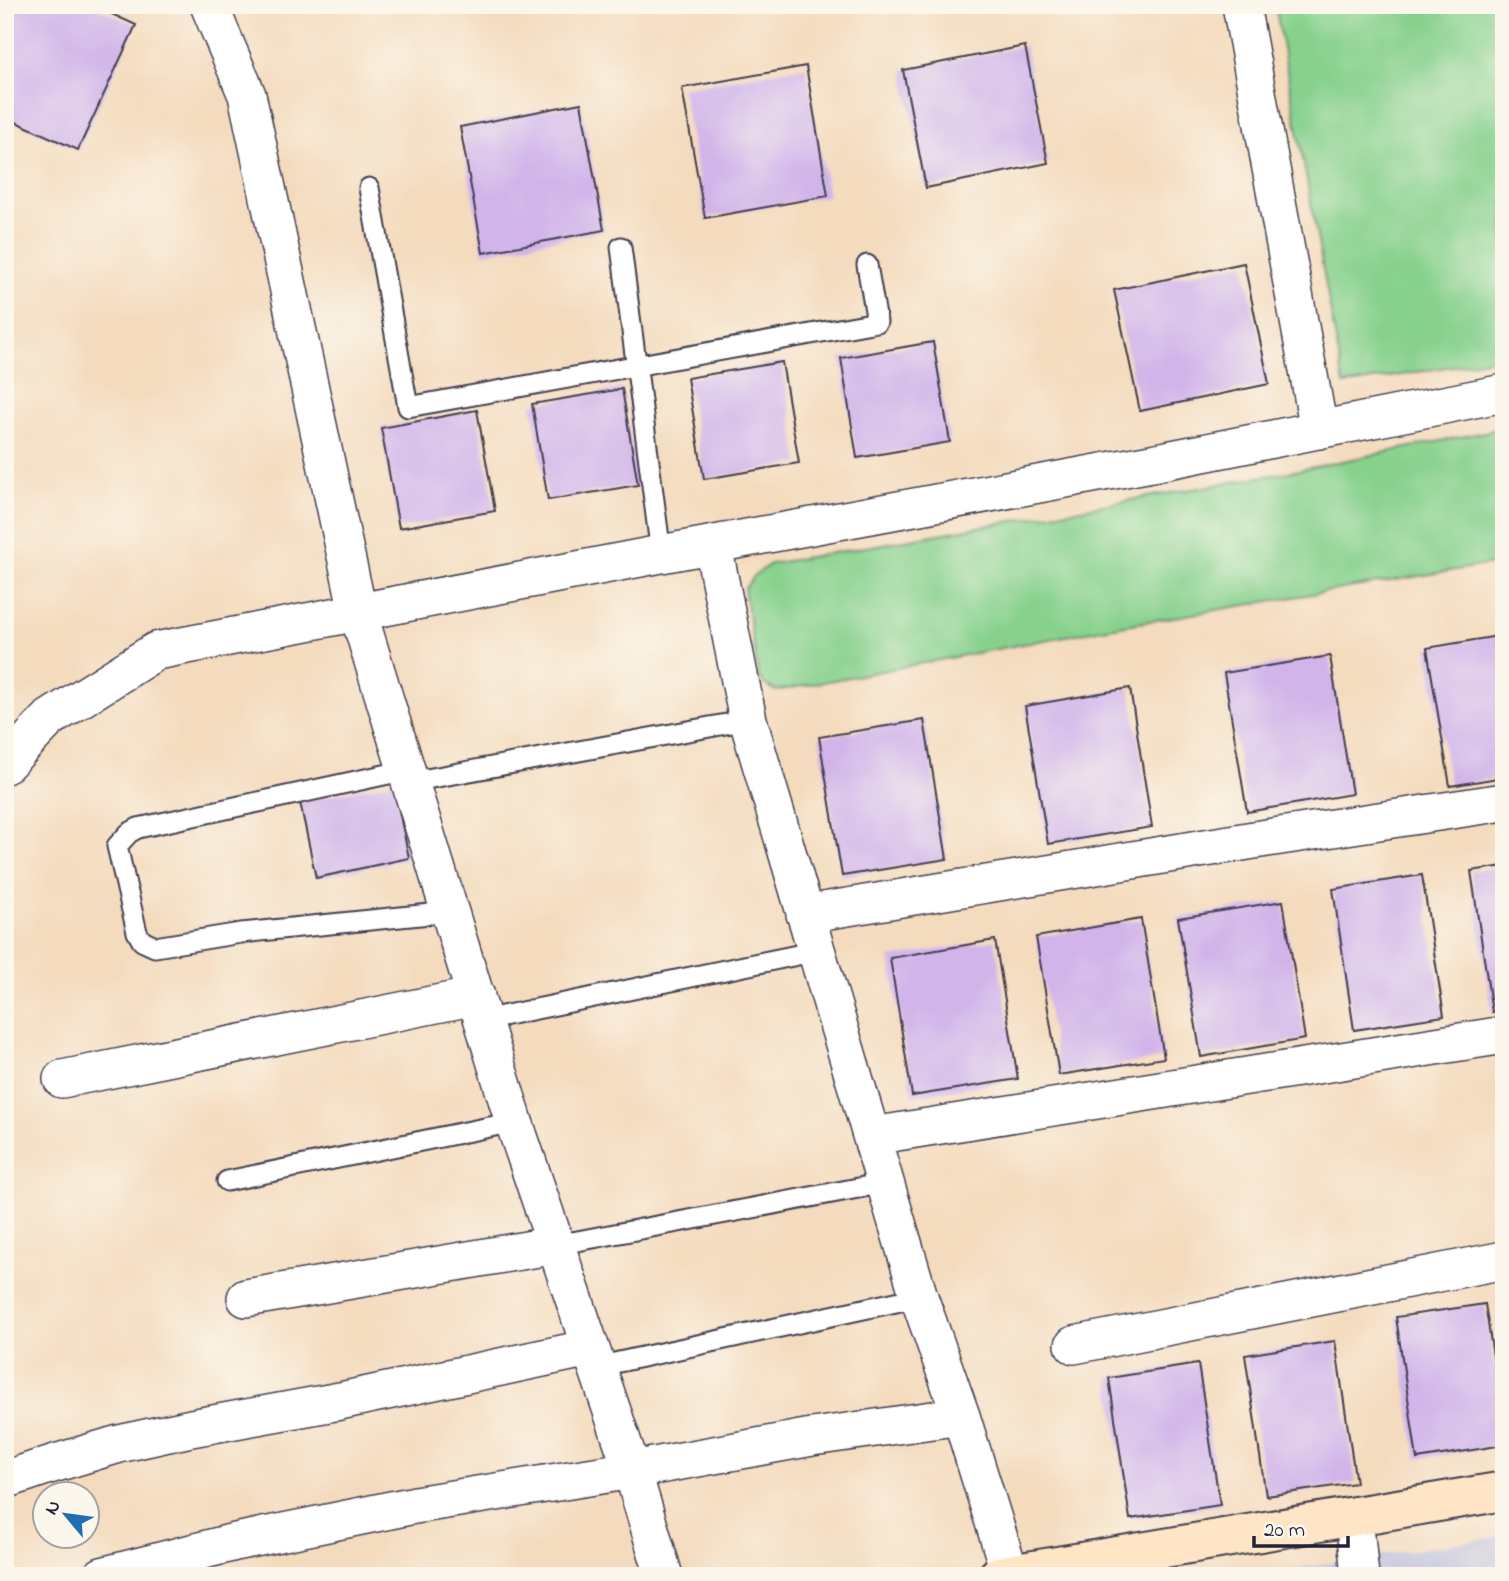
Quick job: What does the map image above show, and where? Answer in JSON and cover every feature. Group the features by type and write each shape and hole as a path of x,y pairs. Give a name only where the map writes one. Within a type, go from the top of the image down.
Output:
{"main road":[{"path":"1004,1575 1091,1568 1354,1516 1504,1491"}],"street":[{"path":"209,5 247,94 358,612 514,1122 632,1470 664,1576"},
{"path":"1241,5 1320,430"},
{"path":"5,765 50,718 156,651 1504,393"},
{"path":"713,546 748,720 919,1297 961,1416 1004,1575"},
{"path":"805,914 1504,802"},
{"path":"62,1079 479,1008"},
{"path":"872,1136 1504,1035"},
{"path":"246,1298 556,1245"},
{"path":"1074,1345 1504,1260"},
{"path":"5,1480 119,1444 191,1428 593,1357"},
{"path":"102,1576 235,1542 415,1505 632,1470 812,1437 961,1416"},
{"path":"1354,1516 1360,1576"}],"lane":[{"path":"369,188 408,407 877,322 867,265"},
{"path":"621,247 661,554"},
{"path":"450,912 241,933 155,947 142,941 137,932 117,846 138,828 408,776 748,720"},
{"path":"479,1008 817,951"},
{"path":"227,1181 514,1122"},
{"path":"556,1245 886,1183"},
{"path":"593,1357 919,1297"}],"shaded area":[{"path":"1504,1536 1504,1576 1248,1576"}],"green space":[{"path":"1275,5 1504,5 1504,357 1344,385"},
{"path":"1504,428 1504,562 1108,628 776,691 765,685 759,676 744,589 755,575 770,564 1294,471"}],"building":[{"path":"5,5 92,5 136,25 78,150 5,117"},
{"path":"1025,46 1048,163 926,188 903,70"},
{"path":"806,66 828,196 705,218 682,88"},
{"path":"581,103 604,230 483,253 460,127"},
{"path":"1244,263 1269,384 1140,411 1114,290"},
{"path":"933,342 950,442 857,458 841,358"},
{"path":"782,362 799,463 704,479 687,378"},
{"path":"622,389 638,485 548,500 532,404"},
{"path":"477,410 495,511 399,528 381,428"},
{"path":"1504,635 1504,777 1450,786 1427,648"},
{"path":"1330,656 1352,794 1247,812 1224,673"},
{"path":"1130,688 1152,827 1048,844 1025,706"},
{"path":"924,720 947,859 842,876 819,737"},
{"path":"393,782 409,858 316,878 300,802"},
{"path":"1504,866 1504,1010 1492,1012 1471,871"},
{"path":"1422,875 1444,1016 1354,1030 1333,889"},
{"path":"1283,901 1305,1039 1201,1057 1178,918"},
{"path":"1141,919 1164,1058 1059,1075 1036,937"},
{"path":"995,940 1018,1079 912,1096 890,958"},
{"path":"1485,1304 1504,1427 1504,1445 1417,1459 1396,1317"},
{"path":"1335,1341 1356,1483 1266,1496 1245,1355"},
{"path":"1198,1364 1220,1505 1130,1519 1109,1378"}]}
